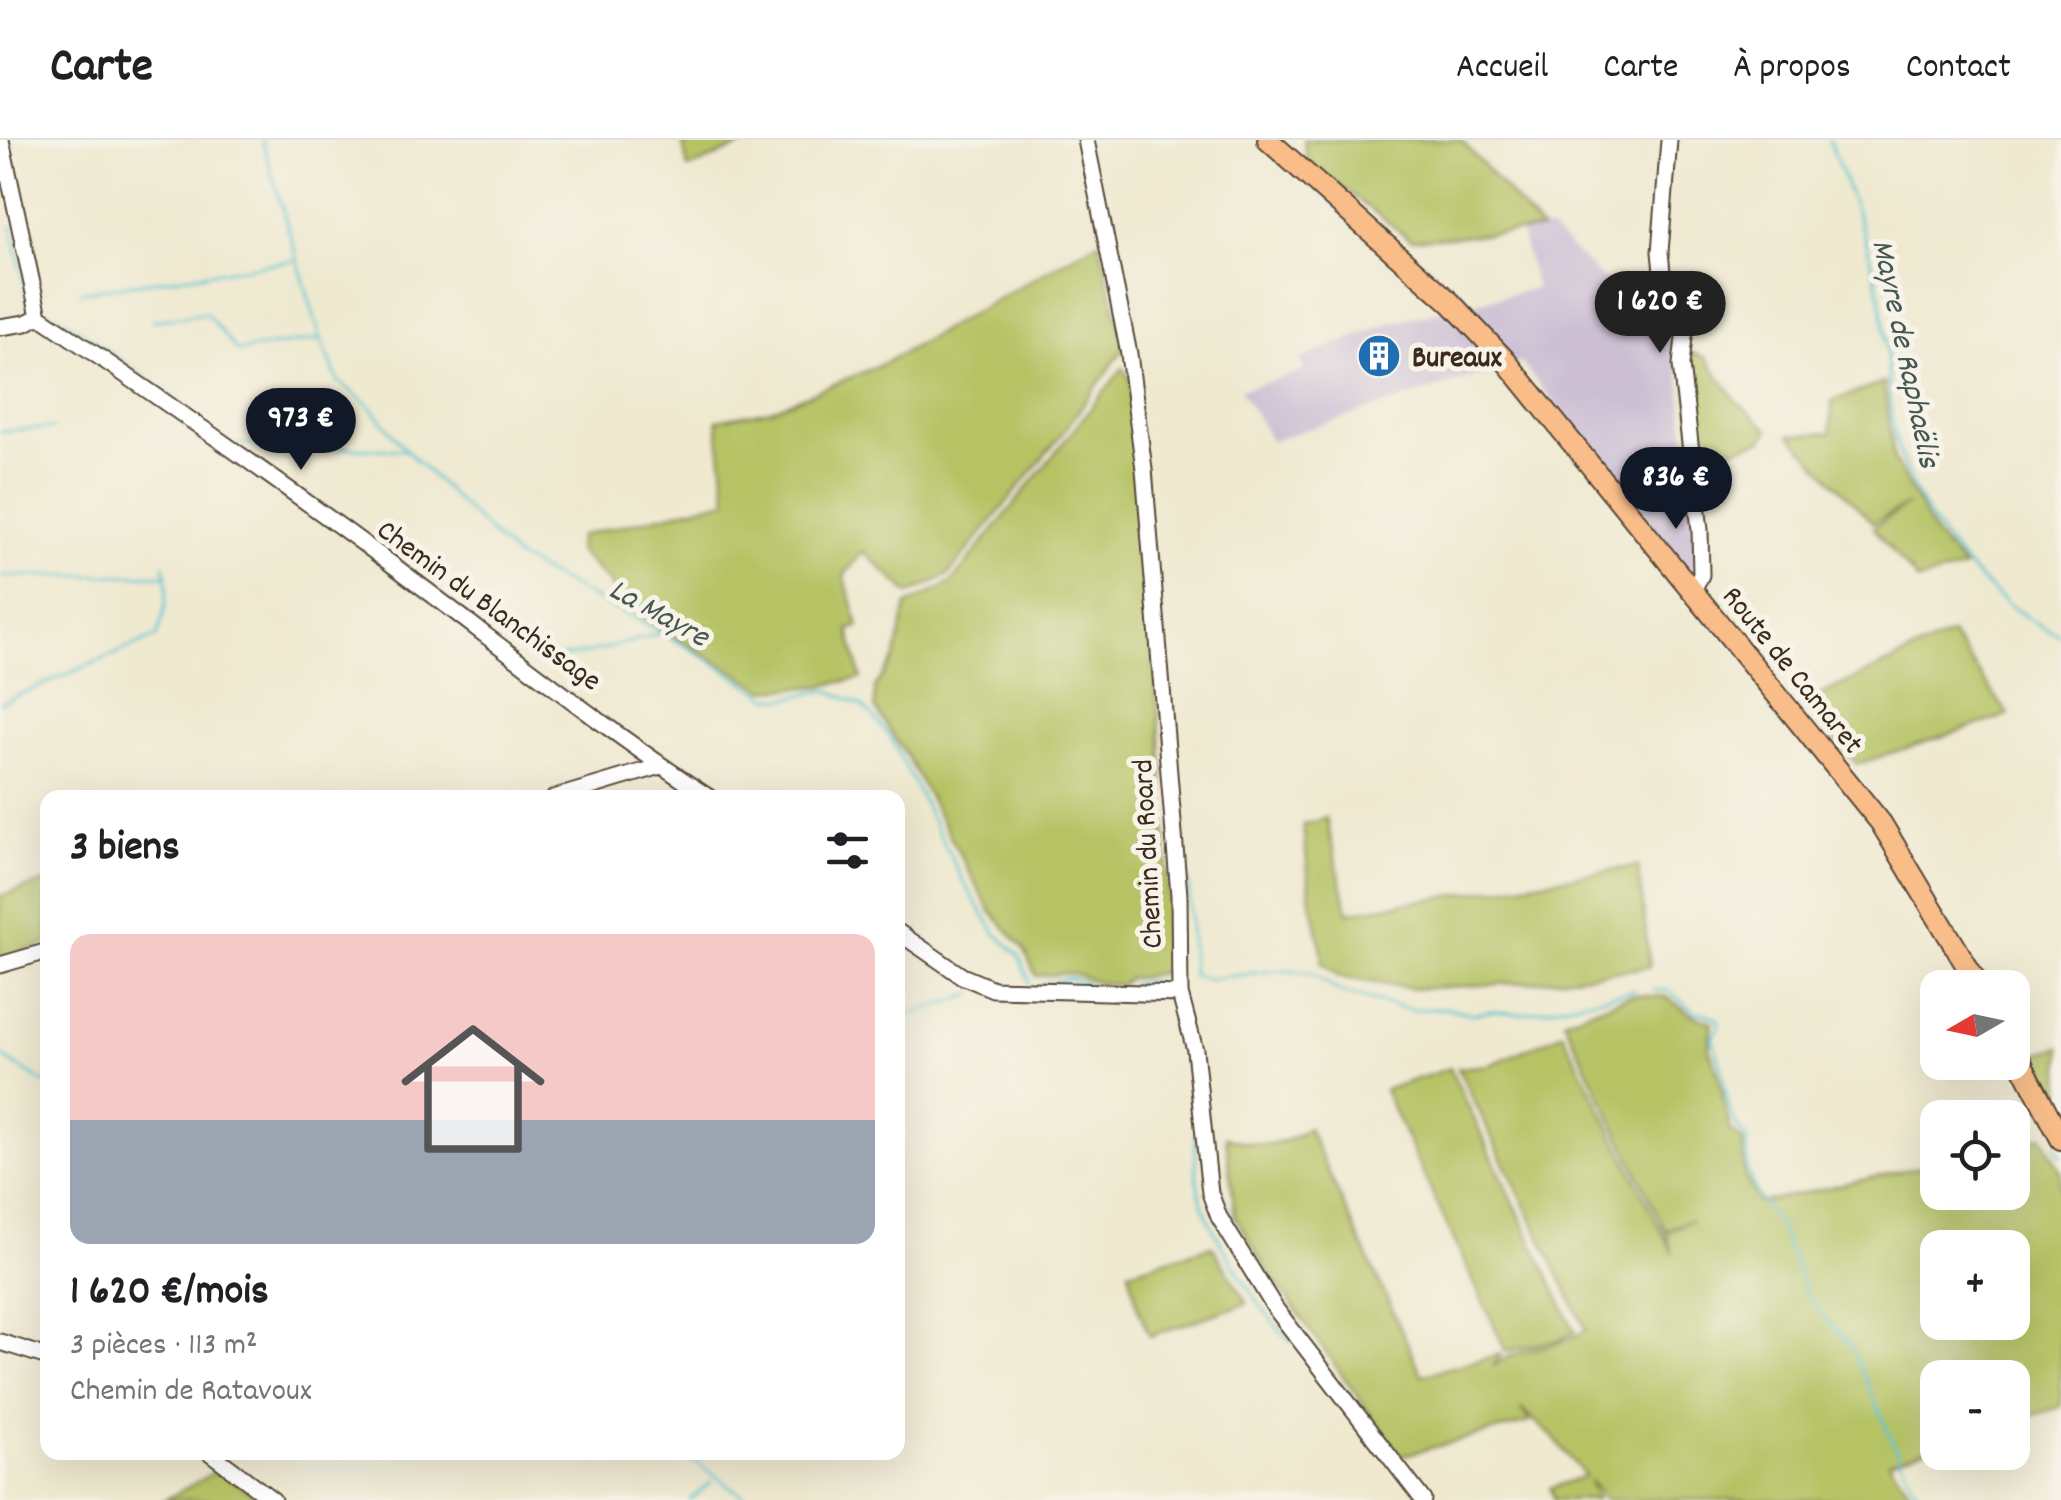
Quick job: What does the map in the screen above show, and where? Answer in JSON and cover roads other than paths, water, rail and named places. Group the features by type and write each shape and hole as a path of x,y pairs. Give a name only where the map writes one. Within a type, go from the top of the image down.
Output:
{"main road":[{"name":"Route de Camaret","path":"1275,146 1478,331 1881,823 1969,970"},
{"path":"2030,1080 2061,1139"}],"street":[{"path":"0,140 38,316 0,327"},
{"name":"Chemin du Roard","path":"1086,140 1129,354 1144,469 1179,895 1180,994 1195,1050 1210,1193 1219,1217 1275,1308 1423,1500"},
{"path":"1669,140 1660,252 1662,272 1685,328 1680,365 1700,530 1700,575 1692,592"},
{"name":"Chemin du Blanchissage","path":"38,316 386,560 698,790"},
{"path":"581,790 661,766"},
{"path":"905,937 962,976 994,989 1180,994"},
{"path":"0,965 40,954"},
{"path":"0,1342 40,1354"},
{"path":"220,1460 273,1500"}],"waterway":[{"path":"262,140 321,339 338,381 371,407 405,449"},
{"name":"Mayre de Raphaëlis","path":"1829,140 1874,270 1885,332 1892,418 1910,479 1924,507 1961,560 2008,604 2061,636"},
{"path":"12,226 30,311"},
{"path":"80,292 297,260"},
{"name":"La Mayre","path":"46,311 66,321 178,402"},
{"path":"152,321 206,313 237,351 321,339"},
{"path":"0,431 53,428"},
{"name":"La Mayre","path":"238,444 406,450 514,556 693,650 768,697 782,699 828,690 861,705 891,738 963,881 996,934 1019,955 1030,983"},
{"path":"0,703 157,636 166,600 164,564"},
{"path":"0,576 167,575"},
{"path":"516,649 532,655 567,657 658,634"},
{"path":"1180,816 1189,890 1192,975 1209,979 1280,970 1311,973 1340,992 1412,1010 1446,1008 1474,1014 1522,1014 1635,990"},
{"name":"La Mayre","path":"1042,984 1069,978 1088,984"},
{"name":"La Mayre","path":"1130,985 1143,982 1176,986"},
{"path":"1653,990 1669,991 1696,1013 1718,1019 1712,1039 1732,1115 1747,1140 1747,1170 1757,1195 1778,1224 1810,1301 1851,1347 1911,1483 1924,1500"},
{"path":"905,1016 974,994"},
{"path":"0,1055 40,1080"},
{"path":"1196,1133 1197,1180 1205,1212 1239,1273 1292,1342"},
{"name":"La Mayre","path":"1212,1144 1222,1193 1235,1228"},
{"path":"2055,1145 2061,1156"},
{"name":"La Mayre","path":"1308,1364 1317,1374"},
{"path":"693,1460 749,1500"},
{"path":"690,1500 711,1482"}],"place":[{"name":"Bureaux","path":"1379,356"}]}
